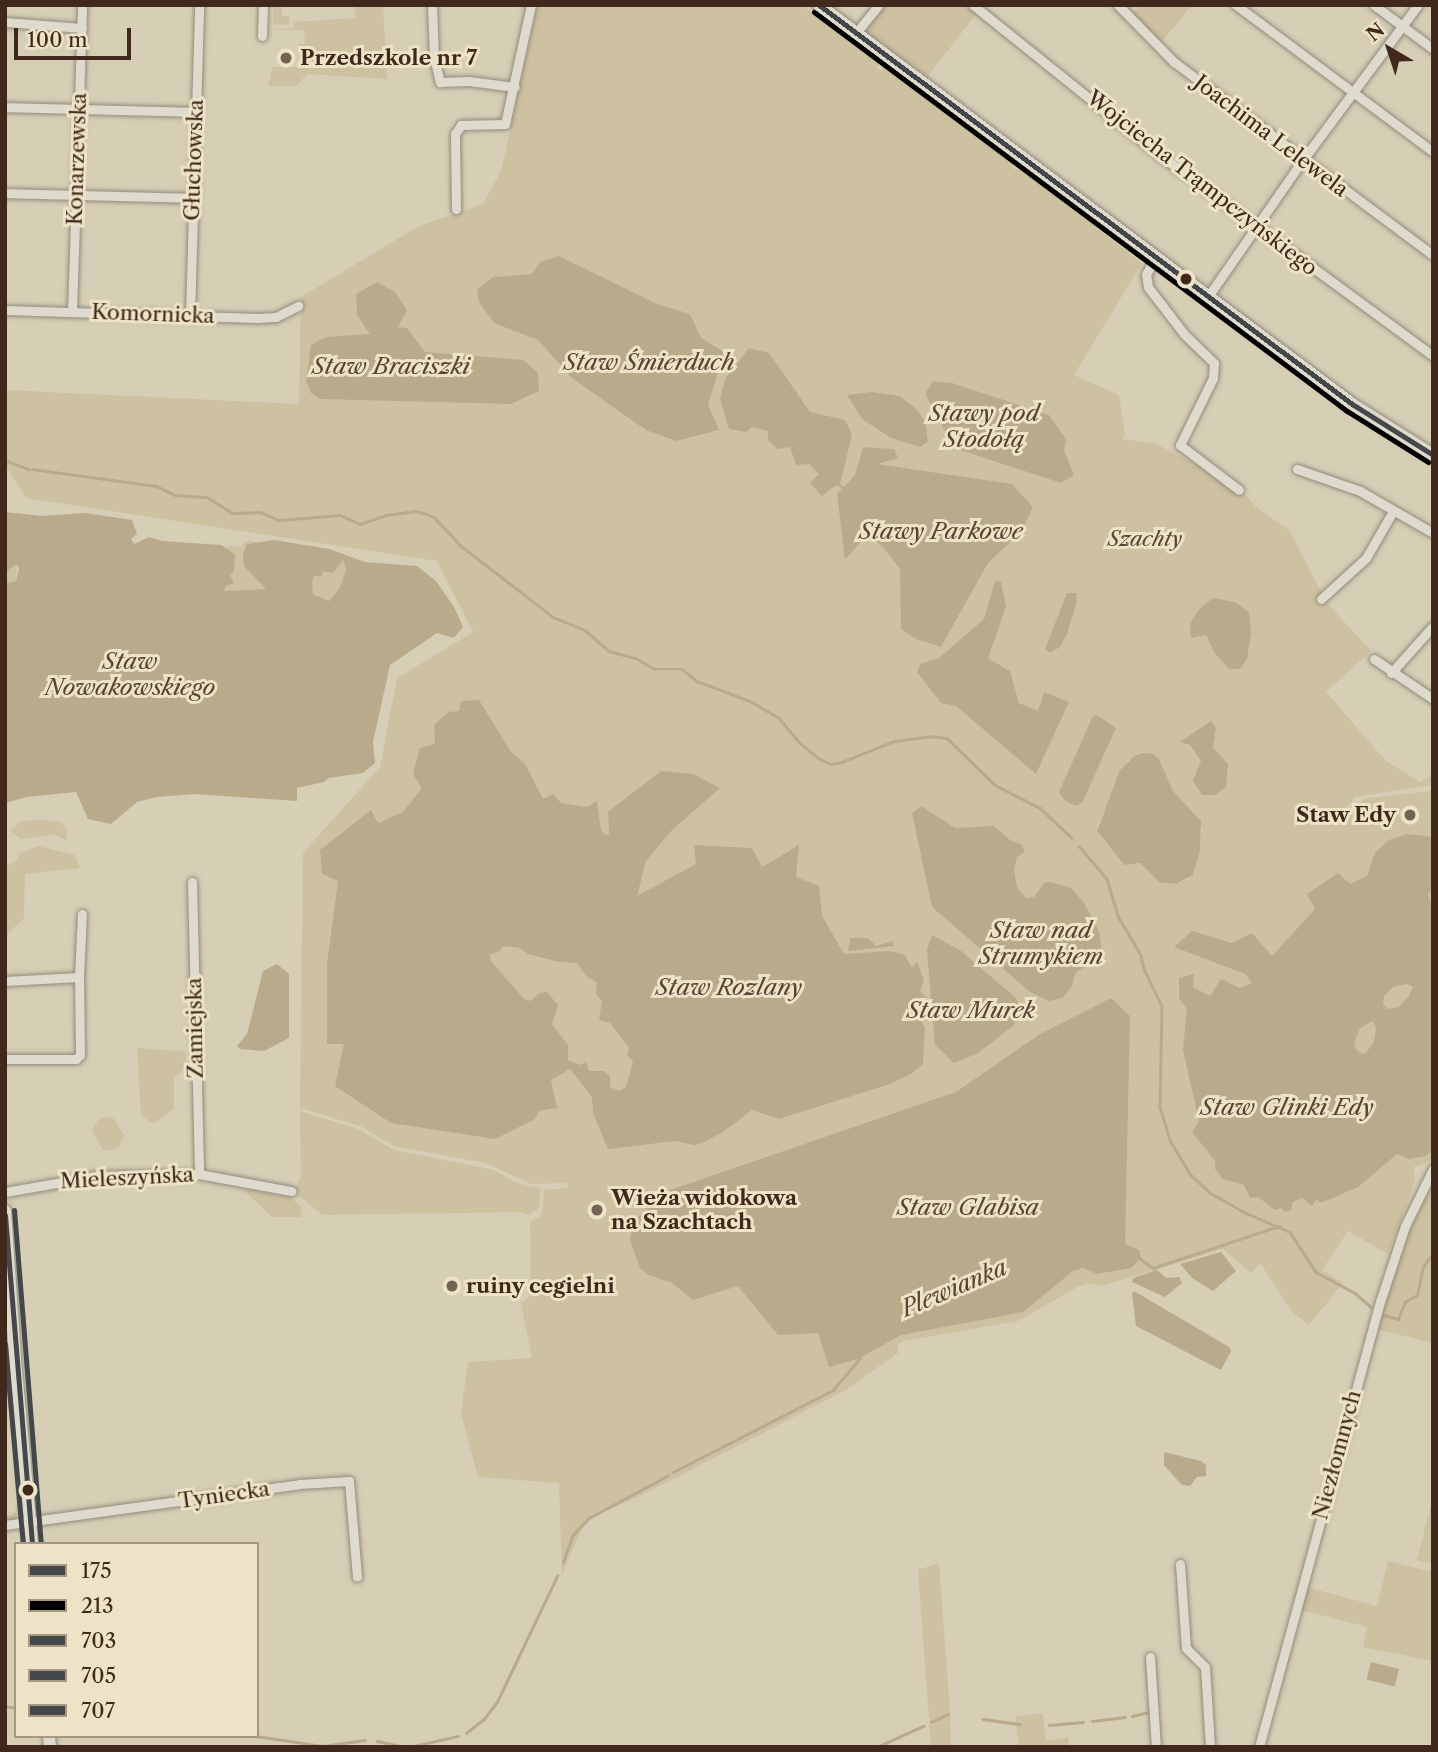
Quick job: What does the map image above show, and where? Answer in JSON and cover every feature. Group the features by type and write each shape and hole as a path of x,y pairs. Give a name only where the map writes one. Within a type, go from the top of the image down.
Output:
{"street":[{"name":"Konarzewska","path":"72,312 82,5"},
{"name":"Głuchowska","path":"190,314 198,5"},
{"path":"262,5 262,36"},
{"path":"432,5 434,57 440,82 469,81 514,87"},
{"path":"456,209 455,134 461,125 505,124 531,5"},
{"path":"818,5 1207,298 1369,416 1433,455"},
{"path":"856,33 878,5"},
{"name":"Wojciecha Trąmpczyńskiego","path":"973,5 1161,156 1433,356"},
{"name":"Joachima Lelewela","path":"1118,5 1161,51 1302,161 1433,255"},
{"path":"1236,5 1433,152"},
{"path":"1374,5 1433,49"},
{"path":"1207,298 1302,161 1418,5"},
{"path":"5,23 82,28"},
{"path":"5,107 195,112"},
{"path":"5,193 193,198"},
{"path":"1155,259 1146,274 1148,288 1184,334 1214,363 1213,378 1180,445 1239,490"},
{"name":"Komornicka","path":"5,310 276,317 298,306"},
{"path":"1297,469 1360,491 1433,533"},
{"path":"1321,599 1366,558 1393,511"},
{"path":"1391,673 1433,626"},
{"path":"1374,659 1433,699"},
{"name":"Zamiejska","path":"192,881 199,1174"},
{"path":"5,1059 76,1059 80,1055 79,977 82,914"},
{"path":"5,981 79,977"},
{"name":"Niezłomnych","path":"1259,1747 1380,1302 1405,1226 1433,1169"},
{"name":"Mieleszyńska","path":"5,1192 97,1176 199,1174 291,1191"},
{"path":"5,1211 32,1542"},
{"name":"Tyniecka","path":"5,1525 299,1484 349,1481 357,1577"},
{"path":"1180,1564 1186,1648 1205,1667 1210,1747"},
{"path":"1150,1657 1156,1747"}],"green space":[{"path":"273,5 282,5 282,16 289,16 289,24 273,25"},
{"path":"355,5 383,5 387,79 307,74 296,86 268,86 272,67 299,67 299,44 305,44 304,30 267,30 294,28 294,22 355,18"},
{"name":"Szachty","path":"538,5 802,5 879,64 877,68 881,71 884,67 900,78 1013,163 1012,167 1016,170 1019,168 1142,263 1074,375 1119,395 1125,433 1122,439 1154,443 1238,486 1255,506 1290,531 1326,602 1371,651 1326,692 1386,761 1420,782 1433,774 1433,785 1354,797 1352,802 1329,821 1367,798 1433,791 1433,1160 1414,1167 1415,1181 1388,1254 1348,1231 1322,1270 1343,1283 1309,1325 1293,1313 1260,1263 1251,1273 1223,1249 1102,1286 1090,1283 1079,1286 1018,1321 903,1341 898,1344 898,1353 846,1390 640,1496 599,1514 583,1525 562,1574 559,1483 478,1477 461,1413 468,1362 532,1358 521,1303 529,1297 531,1286 530,1222 539,1218 543,1210 544,1190 568,1188 567,1183 531,1184 486,1163 394,1146 360,1126 300,1108 303,853 380,767 397,678 473,632 437,561 26,498 5,465 5,390 299,404 301,297 419,226 483,204 501,171","holes":["995,581 996,633 988,658 1010,671 1019,703 1038,712 1043,693 1036,773 956,706 941,703 918,672 920,664 939,658 984,619","1076,593 1077,602 1067,634 1060,647 1050,653 1045,649 1067,594","1190,623 1247,659 1214,652 1206,635 1192,637","1211,721 1216,728 1213,748 1201,761 1190,745 1181,742","1143,753 1159,759 1173,791 1202,829 1194,871 1188,879 1175,884 1150,873 1140,863 1124,865 1100,836 1097,827 1127,761"]},
{"path":"882,5 983,5 925,80 861,32"},
{"path":"1141,5 1192,5 1160,44 1132,14"},
{"path":"888,62 1001,148 885,65"},
{"path":"247,541 260,542 247,544 255,576 266,589 223,591 230,575 230,550 226,548 230,545 240,547"},
{"path":"343,560 346,570 339,588 329,601 313,594 312,581 315,575"},
{"path":"17,564 16,581 5,583 5,572"},
{"path":"21,821 61,822 67,830 66,840 54,834 21,839 11,831"},
{"path":"38,846 75,855 80,868 25,874 24,918 5,936 5,868 19,858 18,854"},
{"path":"137,1048 184,1051 186,1055 185,1068 174,1078 174,1109 156,1122 151,1123 141,1115"},
{"path":"300,1111 358,1129 394,1150 494,1170 517,1183 540,1188 539,1208 529,1215 520,1212 323,1215 294,1192 301,1176"},
{"path":"113,1118 125,1136 118,1147 111,1150 103,1150 92,1131 98,1120"},
{"path":"1433,1177 1433,1343 1377,1329 1401,1252"},
{"path":"243,1189 292,1198 301,1207 301,1217 272,1217"},
{"path":"5,1309 22,1509 17,1520 5,1522 5,1518 15,1512 17,1503 5,1368"},
{"path":"1433,1497 1433,1564 1417,1560"},
{"path":"1388,1561 1433,1572 1433,1661 1363,1647 1367,1627 1301,1610 1307,1587 1377,1606"},
{"path":"939,1563 951,1747 931,1747 918,1570"},
{"path":"1043,1713 1046,1741 1068,1737 1069,1747 1019,1747 1015,1717"}],"water":[{"name":"Staw Śmierduch","path":"559,256 657,304 690,314 701,338 724,352 708,405 719,430 676,441 646,430 573,379 538,340 494,323 479,302 477,289 493,277 532,274 540,262"},
{"name":"Staw Braciszki","path":"377,282 395,292 407,310 398,327 407,328 425,352 523,360 538,373 539,391 511,404 320,399 311,393 306,381 311,345 326,337 370,334 357,315 356,294"},
{"path":"749,348 769,353 810,412 845,420 852,434 841,481 822,496 810,483 819,474 809,464 796,465 790,447 777,449 768,440 768,431 752,427 746,432 729,429 720,399 725,379"},
{"name":"Stawy pod Stodołą","path":"933,381 952,383 1049,415 1066,439 1064,451 1074,475 1061,483 954,448 925,394"},
{"name":"Stawy pod Stodołą","path":"871,392 900,396 915,408 925,421 928,442 920,447 891,438 862,419 847,395"},
{"name":"Stawy Parkowe","path":"863,447 894,449 898,458 877,464 1012,484 1033,507 1022,531 988,563 941,647 916,639 901,629 900,569 883,547 867,534 845,560 837,494 855,475"},
{"name":"Staw Nowakowskiego","path":"5,512 42,516 85,513 132,520 137,534 131,539 134,544 149,537 162,541 221,545 235,554 234,571 230,575 234,583 226,586 224,591 266,589 244,566 243,554 247,544 274,540 329,549 365,562 417,566 436,581 454,607 463,627 454,638 437,633 390,665 373,742 375,763 363,773 328,778 324,782 297,788 297,801 194,794 157,797 137,802 111,824 88,819 76,792 27,797 5,803 5,583 16,581 19,569 17,564 5,572","holes":["343,560 346,570 339,589 329,601 313,594 312,581 315,575 321,577 323,571 333,573"]},
{"name":"Stawy Parkowe","path":"995,581 1001,582 1006,607 988,658 1010,671 1019,703 1038,711 1044,692 1069,702 1036,774 956,706 941,703 917,672 920,664 939,658 984,619"},
{"path":"1067,593 1076,593 1077,602 1067,634 1060,647 1050,653 1045,649"},
{"path":"1213,598 1235,602 1249,612 1251,633 1247,659 1240,669 1229,669 1214,652 1206,635 1191,638 1190,623 1200,608"},
{"name":"Staw Rozlany","path":"479,700 511,752 526,765 543,799 553,794 561,803 587,807 597,801 601,830 605,835 609,834 608,812 661,771 693,774 720,788 672,830 646,861 637,896 696,864 694,845 752,848 762,867 799,845 796,877 819,886 822,916 844,954 890,951 905,955 912,968 917,962 924,981 920,991 926,997 926,1004 915,1010 925,1028 923,1064 911,1074 890,1084 779,1119 752,1110 723,1132 702,1143 694,1145 675,1141 608,1149 593,1113 592,1097 570,1069 551,1080 557,1108 539,1111 535,1119 495,1139 391,1123 335,1086 344,1044 327,1044 327,964 338,881 322,874 320,850 371,810 378,823 403,812 422,788 413,774 420,748 435,744 434,725 449,712 459,711 461,701","holes":["504,946 520,948 528,954 559,962 577,963 587,977 597,982 596,994 602,1001 599,1020 610,1023 629,1048 627,1054 633,1062 626,1087 619,1091 610,1087 610,1076 604,1071 589,1071 586,1062 580,1065 568,1060 568,1045 552,1024 558,1005 547,992 539,993 531,1001 524,999 491,961 490,954 498,952"]},
{"path":"1097,715 1116,728 1082,803 1075,806 1064,800 1059,792 1093,716"},
{"path":"1211,721 1216,728 1213,748 1228,764 1226,787 1215,795 1202,795 1193,781 1201,761 1190,745 1180,742"},
{"path":"1153,754 1159,759 1173,791 1201,821 1200,850 1193,875 1176,884 1159,882 1140,863 1124,865 1097,831 1120,770 1134,756"},
{"name":"Staw nad Strumykiem","path":"921,806 955,828 994,826 1010,840 1022,845 1025,852 1017,857 1014,869 1017,888 1026,898 1034,897 1044,883 1051,882 1071,888 1084,903 1099,931 1102,953 1098,960 1076,972 1071,988 1062,998 1049,1001 1030,992 932,907 912,813"},
{"name":"Staw Glinki Edy","path":"1407,834 1433,837 1433,887 1428,894 1433,910 1433,1150 1426,1156 1409,1159 1397,1154 1358,1187 1321,1203 1316,1199 1312,1206 1302,1198 1293,1202 1291,1211 1285,1212 1281,1208 1275,1210 1258,1197 1250,1198 1244,1185 1223,1179 1215,1169 1215,1161 1192,1132 1199,1121 1183,1050 1187,1009 1179,998 1179,978 1194,974 1193,987 1210,996 1221,979 1240,988 1252,983 1245,974 1174,947 1192,931 1232,943 1252,933 1272,956 1315,909 1307,894 1338,873 1350,884 1367,876 1375,853 1389,840","holes":["1406,984 1413,987 1409,996 1399,1007 1388,1009 1383,1004 1384,996 1393,987","1373,1021 1376,1028 1374,1042 1365,1054 1357,1051 1354,1043 1360,1028"]},
{"name":"Staw Murek","path":"932,935 961,951 1015,997 1021,1008 1014,1025 978,1053 954,1063 935,1045 927,950"},
{"path":"850,938 868,938 876,946 893,941 894,946 848,951"},
{"path":"277,964 289,974 289,1038 264,1051 240,1049 237,1046 247,1034 263,971"},
{"name":"Staw Glabisa","path":"1111,998 1130,1016 1125,1244 1139,1250 1141,1258 1131,1268 1097,1274 1083,1268 1073,1271 1023,1312 901,1335 858,1359 829,1367 818,1333 778,1335 738,1286 693,1300 672,1283 649,1275 640,1268 630,1240 633,1223 653,1202 670,1190 956,1092 1040,1034"},
{"path":"1221,1252 1236,1271 1213,1291 1192,1278 1180,1264"},
{"path":"1157,1270 1166,1278 1179,1277 1182,1283 1165,1297 1132,1282 1133,1278"},
{"path":"1134,1291 1229,1347 1231,1351 1221,1370 1136,1326 1132,1294"},
{"path":"1164,1452 1201,1461 1206,1465 1206,1476 1197,1477 1190,1486 1182,1485 1164,1465"},
{"path":"1371,1662 1399,1669 1395,1686 1367,1679"}],"waterway":[{"path":"5,460 28,469"},
{"path":"32,469 156,486 175,495 207,497 233,513 260,512 279,520 340,515 360,524 386,515 415,511 427,514 435,518 460,545 553,617 585,630 609,651 636,658 654,669 682,669 697,681 750,701 779,718 800,743 820,759 831,764 894,741 932,736 947,738 995,785 1040,808 1072,838"},
{"path":"838,483 843,488"},
{"path":"1079,846 1107,879 1118,916 1141,955 1144,969 1162,1006 1160,1107 1171,1142 1191,1175 1209,1192 1246,1213 1290,1232 1316,1272 1355,1293 1371,1307"},
{"name":"Plewianka","path":"1138,1257 1153,1268 1279,1226"},
{"path":"1384,1315 1398,1319 1405,1302 1417,1295 1423,1267 1433,1253"},
{"name":"Plewianka","path":"673,1472 833,1390 860,1358"},
{"name":"Plewianka","path":"563,1562 573,1535 589,1518 667,1476"},
{"name":"Plewianka","path":"466,1733 484,1719 497,1702 557,1576"},
{"name":"Plewianka","path":"5,1706 14,1708"},
{"path":"1132,1716 1150,1712"},
{"path":"931,1722 948,1714"},
{"path":"1092,1721 1125,1717"},
{"path":"983,1719 1020,1724"},
{"path":"1049,1725 1083,1722"},
{"path":"877,1747 923,1726"},
{"name":"Plewianka","path":"259,1736 323,1746 365,1740"},
{"name":"Plewianka","path":"409,1747 458,1736"},
{"name":"Plewianka","path":"377,1741 405,1747"}],"transit line":[{"name":"175","path":"819,5 1352,404 1433,455"},
{"name":"213","path":"814,12 1347,411 1428,462"},
{"name":"707","path":"14,1210 41,1542"},
{"name":"703","path":"5,1215 32,1542"},
{"name":"705","path":"5,1344 23,1542"}],"place":[{"name":"Przedszkole nr 7","path":"286,58"},
{"name":"Staw Edy","path":"1410,815"},
{"name":"Wieża widokowa na Szachtach","path":"597,1210"},
{"name":"ruiny cegielni","path":"452,1286"}]}
